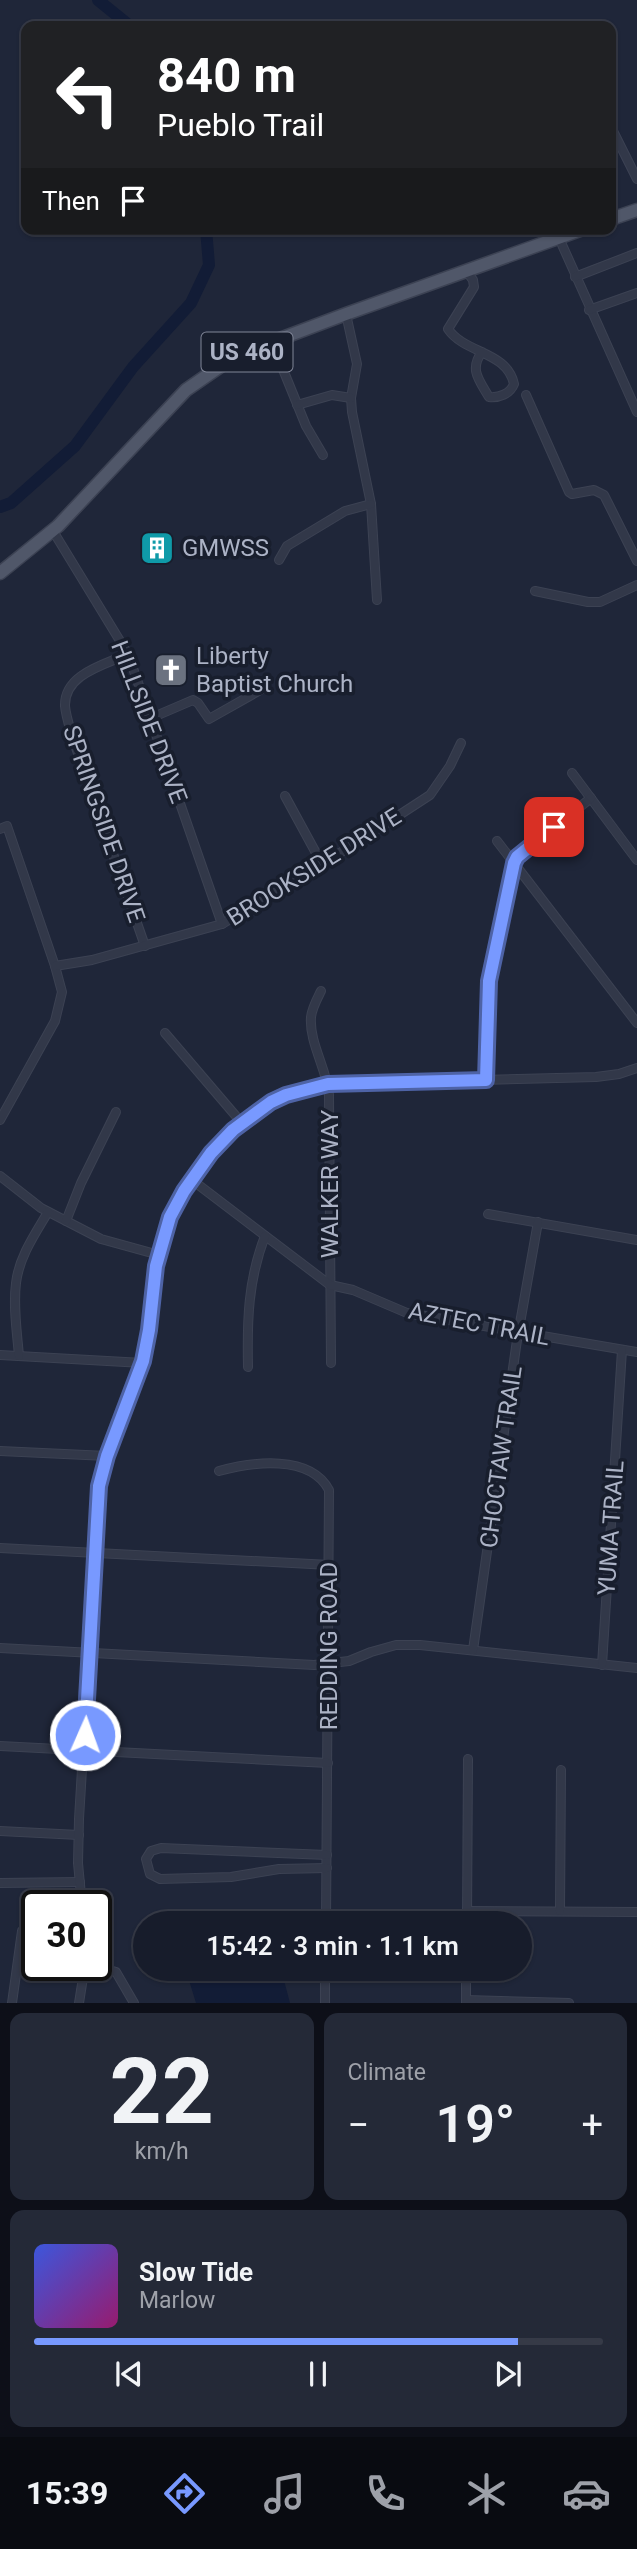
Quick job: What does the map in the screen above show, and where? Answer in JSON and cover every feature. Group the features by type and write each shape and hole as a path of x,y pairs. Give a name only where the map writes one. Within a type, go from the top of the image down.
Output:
{"main road":[{"path":"616,217 637,210"},
{"name":"US 460","path":"0,573 53,531 163,412 199,380 241,355 346,314 567,235"}],"street":[{"path":"616,137 637,178"},
{"path":"559,238 637,412"},
{"path":"575,278 637,253"},
{"path":"467,272 474,287 448,329 453,336 501,362 512,376 514,384 511,390 496,398 489,397 474,367 475,360 482,352"},
{"path":"590,310 637,293"},
{"path":"346,314 357,364 351,398 353,422 371,504 377,600"},
{"path":"282,367 297,405 323,455"},
{"path":"297,405 332,395 351,398"},
{"path":"526,395 569,492 594,489 604,495 637,561"},
{"path":"279,560 286,546 345,511 371,504"},
{"name":"HILLSIDE DRIVE","path":"53,531 128,654 222,924"},
{"path":"536,592 600,602 637,585"},
{"name":"SPRINGSIDE DRIVE","path":"128,654 83,674 73,682 67,692 65,709 145,946"},
{"path":"151,718 193,700 209,719 262,689"},
{"name":"BROOKSIDE DRIVE","path":"55,966 93,960 222,924 322,864 430,794 450,766 461,743"},
{"path":"572,773 637,860"},
{"path":"285,796 322,864"},
{"path":"486,1080 489,981 514,863 517,857 591,798"},
{"path":"0,1120 55,1021 62,992 55,966 3,828"},
{"path":"496,841 637,1023"},
{"name":"WALKER WAY","path":"321,990 313,1009 311,1026 328,1084 331,1363"},
{"path":"165,1033 241,1122"},
{"path":"81,1890 79,1835 98,1496 107,1456 143,1363 156,1266 170,1217 192,1180 211,1153 241,1122 257,1110 286,1095 328,1084 596,1077 620,1074 637,1068"},
{"path":"66,1221 80,1182 116,1112"},
{"path":"0,1176 48,1212 101,1239 159,1255"},
{"name":"AZTEC TRAIL","path":"192,1180 330,1285 353,1290 407,1313 637,1352"},
{"path":"19,1356 16,1281 25,1253 48,1212"},
{"path":"488,1214 637,1240"},
{"name":"CHOCTAW TRAIL","path":"473,1650 519,1332 538,1222"},
{"path":"248,1367 247,1317 250,1287 265,1236"},
{"name":"YUMA TRAIL","path":"602,1665 622,1350"},
{"path":"0,1355 143,1363"},
{"path":"0,1451 107,1456"},
{"name":"REDDING ROAD","path":"219,1471 249,1464 298,1466 318,1474 329,1490 326,1911"},
{"path":"0,1548 330,1565"},
{"path":"0,1648 329,1664 349,1661 371,1652 404,1644 637,1668"},
{"path":"0,1746 328,1763"},
{"path":"467,1911 468,1759"},
{"path":"560,1911 561,1770"},
{"path":"0,1831 79,1835"},
{"path":"327,1855 161,1848 151,1851 146,1859 150,1874 160,1879 231,1877 285,1869 327,1868"},
{"path":"285,1853 285,1869"},
{"path":"0,1883 80,1882"},
{"path":"532,1911 637,1912"},
{"path":"12,2003 21,1938"},
{"path":"112,1971 116,1972 134,2003"},
{"path":"79,2003 82,1981"},
{"path":"325,1981 325,2003"},
{"path":"466,1981 466,2002 569,2003"}],"water":[{"path":"189,1981 284,1981 290,2003 196,2003"}],"waterway":[{"path":"98,0 124,21"},
{"path":"0,507 11,503 75,446 133,367 191,303 209,265 206,235"}],"place":[{"name":"GMWSS","path":"157,548"},
{"name":"Liberty Baptist Church","path":"171,670"}],"route":[{"path":"85,1735 99,1486 107,1456 143,1361 156,1266 170,1217 184,1191 211,1153 241,1122 286,1095 328,1084 486,1080 489,981 514,863 517,857 554,827"}]}
